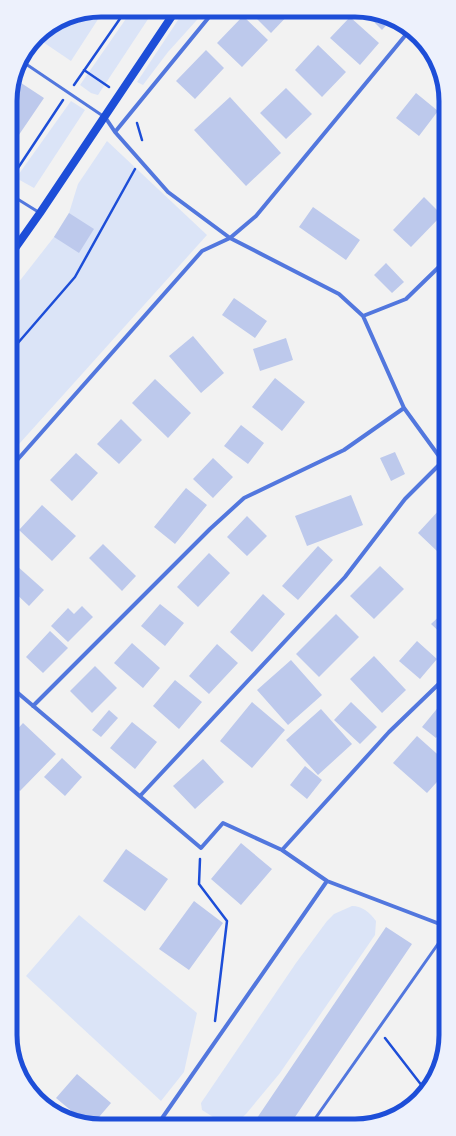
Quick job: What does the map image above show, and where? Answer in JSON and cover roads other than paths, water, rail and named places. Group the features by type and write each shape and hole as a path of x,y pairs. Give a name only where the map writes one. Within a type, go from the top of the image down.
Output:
{"main road":[{"path":"17,246 171,17"}],"street":[{"path":"115,132 209,17"},
{"path":"17,460 202,252 230,238 256,216 406,35"},
{"path":"105,116 115,132 168,192 230,238 339,294 363,316 404,408 439,455"},
{"path":"363,316 406,299 439,268"},
{"path":"33,706 210,529 244,498 344,450 404,408"},
{"path":"140,796 345,577 405,499 439,467"},
{"path":"282,850 389,732 439,684"},
{"path":"17,692 201,848 222,823 282,850 327,882 439,923"},
{"path":"161,1119 327,882"}],"lane":[{"path":"26,64 105,116"},
{"path":"17,199 40,213"},
{"path":"315,1119 439,944"}]}
